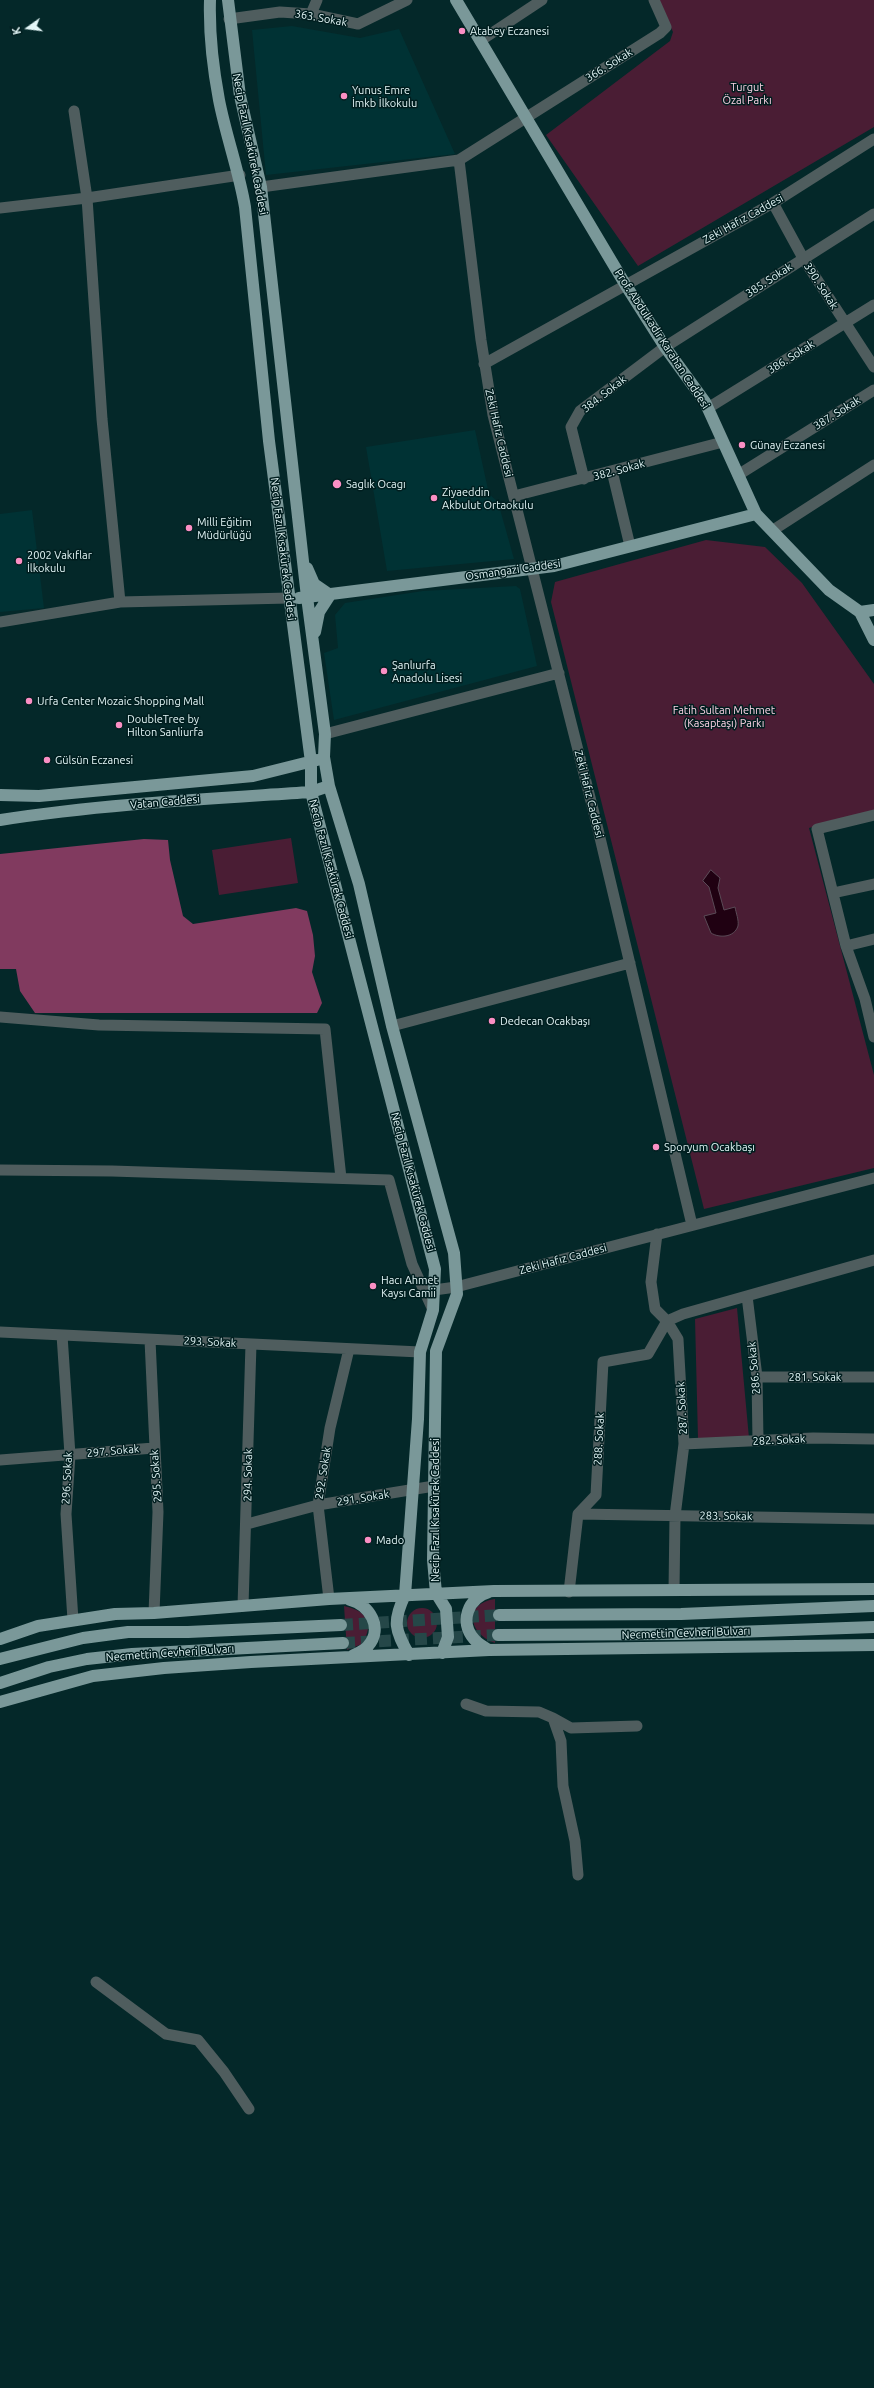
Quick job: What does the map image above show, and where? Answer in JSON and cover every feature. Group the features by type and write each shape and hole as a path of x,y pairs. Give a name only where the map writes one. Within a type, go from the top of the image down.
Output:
{"main road":[{"name":"Necip Fazıl Kısakürek Caddesi","path":"210,0 210,19 219,100 240,175 246,207 269,441 311,762 311,792 435,1269 433,1310 420,1352 418,1419 405,1595 396,1613 398,1635 410,1655"},
{"name":"Necip Fazıl Kısakürek Caddesi","path":"228,0 229,19 240,96 261,187 314,657 325,734 324,757 329,786 359,884 392,1026 454,1253 457,1294 436,1351 433,1560 436,1593 446,1609 448,1637 442,1653"},
{"name":"Prof. Abdulkadir Karahan Caddesi","path":"456,0 625,284 665,348 708,408 756,514 829,590 860,612 874,640"},
{"name":"Osmangazi Caddesi","path":"289,598 554,566 756,514"},
{"path":"304,562 314,584 330,594 319,612 315,630 314,657"},
{"path":"860,612 874,610"},
{"name":"Vatan Caddesi","path":"0,795 39,796 253,776 311,762 324,757"},
{"name":"Vatan Caddesi","path":"0,820 36,814 180,800 311,792 329,786"},
{"path":"0,1639 38,1626 115,1614 154,1613 329,1599 494,1591 569,1592 874,1589"},
{"path":"489,1650 473,1638 467,1628 466,1617 469,1606 473,1601 482,1594 494,1591"},
{"path":"344,1599 358,1602 368,1609 373,1619 374,1634 369,1645 362,1651 345,1659"},
{"name":"Necmettin Cevheri Bulvarı","path":"499,1615 682,1614 874,1606"},
{"name":"Necmettin Cevheri Bulvarı","path":"0,1659 83,1638 128,1632 188,1632 341,1625"},
{"name":"Necmettin Cevheri Bulvarı","path":"498,1635 680,1634 874,1627"},
{"name":"Necmettin Cevheri Bulvarı","path":"0,1683 49,1667 87,1659 132,1654 343,1643"},
{"path":"0,1702 92,1676 251,1662 345,1659 489,1650 674,1649 874,1645"}],"street":[{"path":"311,14 317,0"},
{"name":"363. Sokak","path":"229,19 280,12 311,14 358,24 407,0"},
{"path":"480,41 542,0"},
{"name":"366. Sokak","path":"526,116 660,33 666,27 654,0"},
{"path":"74,110 88,198 102,419 120,602"},
{"path":"261,187 459,160 526,116"},
{"name":"Zeki Hafız Caddesi","path":"484,364 625,284 773,203 874,139"},
{"name":"Zeki Hafız Caddesi","path":"459,160 484,364 493,415 559,673 630,962 692,1225"},
{"path":"0,208 88,198 240,175"},
{"name":"390. Sokak","path":"773,203 803,258 874,367"},
{"name":"385. Sokak","path":"665,348 803,258 874,214"},
{"name":"386. Sokak","path":"708,408 874,305"},
{"name":"384. Sokak","path":"584,479 571,427 580,412 665,348"},
{"name":"387. Sokak","path":"738,475 874,390"},
{"name":"382. Sokak","path":"514,496 723,442"},
{"path":"773,530 874,465"},
{"path":"612,471 630,546"},
{"path":"0,622 120,602 289,598"},
{"path":"325,734 559,673"},
{"path":"874,815 817,829 846,946 870,998 874,1036"},
{"path":"833,893 874,884"},
{"path":"846,946 874,940"},
{"path":"392,1026 630,962"},
{"path":"0,1017 99,1025 325,1029 341,1178"},
{"path":"0,1170 389,1180 412,1264 433,1310"},
{"name":"Zeki Hafız Caddesi","path":"434,1290 456,1287 874,1178"},
{"name":"287. Sokak","path":"657,1234 651,1282 655,1308 667,1321 678,1339 684,1444 675,1516 674,1590"},
{"path":"667,1321 683,1314 874,1260"},
{"name":"286. Sokak","path":"747,1296 757,1377 758,1441"},
{"name":"288. Sokak","path":"578,1514 596,1495 602,1362 648,1354 667,1321"},
{"name":"293. Sokak","path":"0,1332 420,1352"},
{"name":"296. Sokak","path":"62,1336 70,1455 66,1514 73,1620"},
{"name":"295. Sokak","path":"150,1340 158,1512 154,1613"},
{"name":"294. Sokak","path":"243,1606 247,1524 251,1344"},
{"name":"292. Sokak","path":"329,1599 318,1505 330,1428 349,1349"},
{"name":"281. Sokak","path":"757,1377 874,1377"},
{"name":"282. Sokak","path":"684,1444 812,1438 874,1439"},
{"name":"297. Sokak","path":"0,1460 154,1448"},
{"name":"291. Sokak","path":"247,1524 318,1505 434,1486"},
{"path":"569,1592 578,1514"},
{"name":"283. Sokak","path":"578,1514 874,1518"},
{"path":"466,1704 486,1711 539,1712 571,1728 637,1726"},
{"path":"553,1718 561,1741 563,1786 575,1841 578,1875"},
{"path":"96,1982 166,2034 198,2040 224,2072 249,2109"}],"shaded area":[{"name":"Yunus Emre İmkb İlkokulu","path":"292,26 360,38 399,29 455,154 266,175 252,30"},
{"name":"Ziyaeddin Akbulut Ortaokulu","path":"475,430 489,494 498,502 514,559 387,571 366,447"},
{"name":"2002 Vakıflar İlkokulu","path":"32,510 44,608 0,612 0,514"},
{"path":"516,586 520,589 537,666 334,720 324,653 338,648 335,615 345,603 423,591"},
{"path":"144,839 168,840 170,860 183,916 193,924 296,908 307,911 313,935 315,956 312,972 322,1003 317,1013 35,1013 20,991 16,969 0,969 0,854"},
{"path":"711,870 720,878 718,888 724,910 735,907 738,926 730,935 718,936 711,933 704,916 716,913 709,887 703,881"}],"green space":[{"name":"Turgut Özal Parkı","path":"658,0 874,0 874,127 638,266 546,135 670,41 673,32"},
{"name":"Fatih Sultan Mehmet (Kasaptaşı) Parkı","path":"706,540 765,547 802,583 874,684 874,810 809,828 874,1075 874,1168 704,1209 551,602 555,582"},
{"path":"291,838 298,883 219,895 212,850"},
{"path":"737,1308 749,1438 698,1439 695,1319"},
{"path":"495,1599 495,1643 479,1632 473,1619 474,1612 478,1606"},
{"path":"344,1606 358,1611 363,1615 368,1624 366,1637 362,1644 347,1650"},
{"path":"422,1608 433,1612 437,1623 433,1634 422,1638 411,1634 407,1623 411,1612"}],"tunnel":[{"path":"341,1625 499,1615"},
{"path":"343,1643 498,1635"}],"place":[{"name":"Atabey Eczanesi","path":"462,31"},
{"name":"Yunus Emre İmkb İlkokulu","path":"344,96"},
{"name":"Günay Eczanesi","path":"742,445"},
{"name":"Saglık Ocagı","path":"337,484"},
{"name":"Ziyaeddin Akbulut Ortaokulu","path":"434,498"},
{"name":"Milli Eğitim Müdürlüğü","path":"189,528"},
{"name":"2002 Vakıflar İlkokulu","path":"19,561"},
{"name":"Şanlıurfa Anadolu Lisesi","path":"384,671"},
{"name":"Urfa Center Mozaic Shopping Mall","path":"29,701"},
{"name":"DoubleTree by Hilton Sanliurfa","path":"119,725"},
{"name":"Gülsün Eczanesi","path":"47,760"},
{"name":"Dedecan Ocakbaşı","path":"492,1021"},
{"name":"Sporyum Ocakbaşı","path":"656,1147"},
{"name":"Hacı Ahmet Kaysı Camii","path":"373,1286"},
{"name":"Mado","path":"368,1540"}]}
